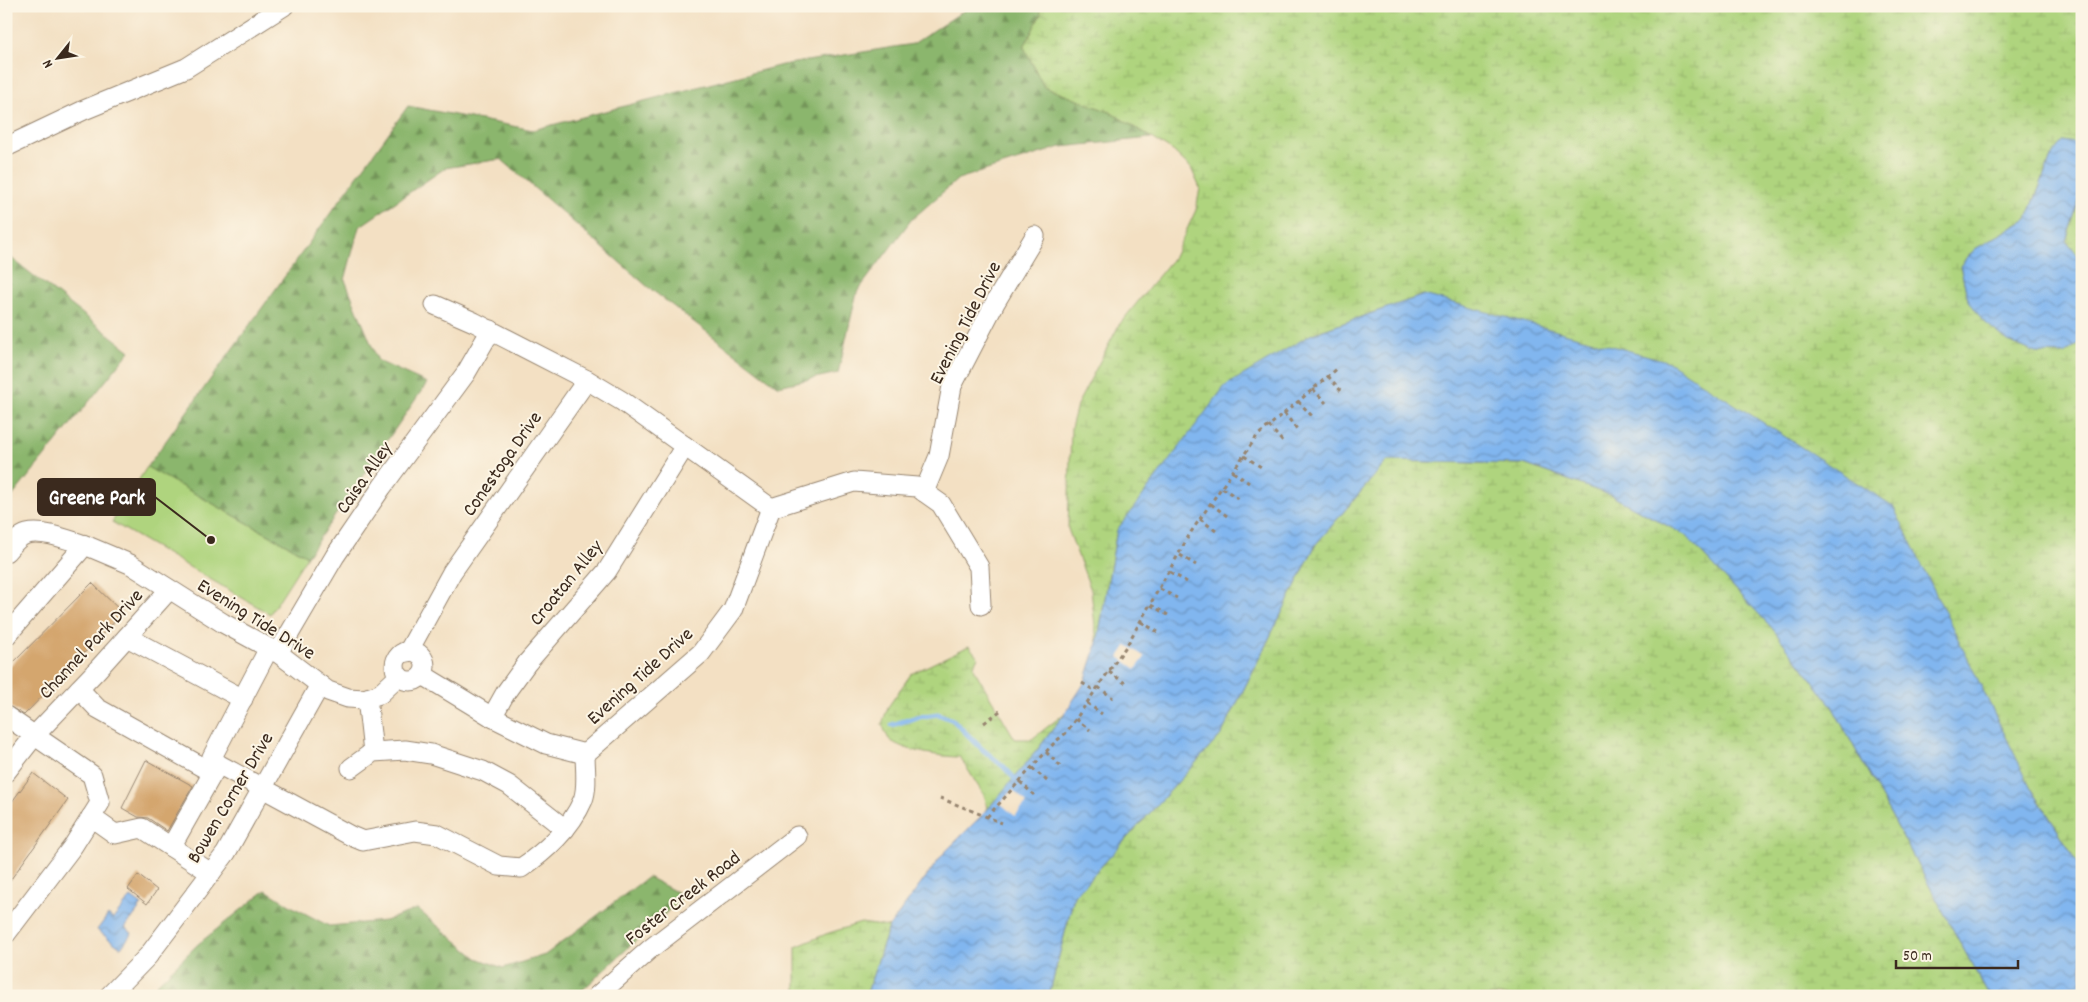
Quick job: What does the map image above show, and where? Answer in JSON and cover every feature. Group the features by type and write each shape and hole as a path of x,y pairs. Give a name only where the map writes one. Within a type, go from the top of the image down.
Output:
{"street":[{"path":"6,147 84,110 186,68 284,6"},
{"name":"Evening Tide Drive","path":"924,492 938,456 952,386 996,301 1034,236"},
{"path":"435,305 491,330 587,380 622,401 771,508 854,482 917,487 941,504 979,567 981,605"},
{"name":"Caisa Alley","path":"215,768 212,757 242,699 273,651 298,623 335,556 382,487 466,373 491,330"},
{"name":"Conestoga Drive","path":"408,652 452,572 587,380"},
{"name":"Croatan Alley","path":"492,717 506,692 527,663 607,571 685,446"},
{"name":"Evening Tide Drive","path":"424,675 492,717 546,744 585,754 701,653 733,610 771,508"},
{"name":"Evening Tide Drive","path":"6,552 12,544 26,534 51,535 85,545 130,564 223,623 273,651 328,691 348,698 367,698"},
{"path":"6,636 85,545"},
{"name":"Channel Park Drive","path":"6,772 35,735 170,590"},
{"path":"127,637 242,699"},
{"path":"414,651 422,656 426,666 424,675 411,682 399,676 396,670 396,660 399,656 414,651"},
{"path":"373,752 367,698 380,694 399,676"},
{"name":"Bowen Corner Drive","path":"109,996 148,956 226,853 320,685"},
{"path":"79,689 97,708 215,768 263,788 351,836 363,841 415,831 437,834 499,866 521,868 552,843 565,829 583,799 585,754"},
{"path":"6,716 92,775 100,803 73,846 6,934"},
{"path":"351,768 373,752 405,750 431,754 484,771 510,785 565,829"},
{"path":"171,847 215,768"},
{"path":"91,818 115,834 142,828 211,873"},
{"name":"Foster Creek Road","path":"597,996 650,949 797,836"}],"path":[{"path":"987,817 1046,752 1066,733 1076,719 1141,622 1180,555 1191,532 1257,436 1338,368"},
{"path":"1328,376 1342,392"},
{"path":"1313,388 1326,403"},
{"path":"1298,401 1312,416"},
{"path":"1284,413 1297,429"},
{"path":"1269,426 1282,441"},
{"path":"1244,456 1261,467"},
{"path":"1233,472 1249,483"},
{"path":"1222,488 1238,499"},
{"path":"1211,504 1227,516"},
{"path":"1200,519 1216,531"},
{"path":"1180,555 1196,565"},
{"path":"1170,572 1187,582"},
{"path":"1160,589 1177,598"},
{"path":"1151,605 1168,615"},
{"path":"1141,622 1158,632"},
{"path":"1109,672 1125,683"},
{"path":"1082,683 1113,698"},
{"path":"1087,703 1102,714"},
{"path":"984,723 1000,711"},
{"path":"1076,719 1090,730"},
{"path":"1046,752 1061,766"},
{"path":"1032,768 1047,781"},
{"path":"1020,782 1034,795"},
{"path":"940,798 1002,823"}],"green space":[{"path":"971,6 1040,6 1041,14 1024,47 1044,87 1110,112 1151,138 1061,147 958,179 911,220 857,292 838,373 778,386 648,287 501,159 445,168 359,227 345,280 378,361 427,383 307,556 147,467 408,106 533,130 782,65 913,44"},
{"path":"1040,6 2082,6 2082,148 2080,144 2052,155 2027,219 1975,249 1960,266 1968,299 2036,353 2063,354 2082,341 2082,869 2031,788 1424,295 1312,334 1117,530 1097,644 1091,590 1068,529 1071,428 1077,405 1119,325 1174,257 1196,210 1200,188 1191,168 1173,151 1110,112 1044,87 1024,47 1041,14"},
{"path":"2082,191 2082,261 2066,241"},
{"path":"6,254 130,351 6,504"},
{"path":"1387,461 1524,464 1610,495 1685,535 1772,628 1832,706 1989,996 1049,996 1074,896 1221,735 1316,544"},
{"path":"147,467 307,556 270,614 112,522"},
{"path":"969,646 978,657 974,665 975,671 1015,739 1032,739 1065,713 1015,779 987,810 985,797 960,757 943,756 903,747 889,739 882,724 888,707 911,674"},
{"path":"648,877 684,896 576,996 145,996 197,945 266,890 329,926 385,921 417,909 477,958 503,968 545,955"},
{"path":"861,923 889,927 866,996 796,996 796,947 826,934"}],"water":[{"path":"2064,141 2080,144 2082,148 2082,191 2066,241 2082,261 2082,341 2064,354 2036,353 2008,341 1982,320 1968,299 1960,266 1975,249 2027,219 2052,155"},
{"path":"1424,295 1667,361 1893,506 2031,788 2082,869 2082,996 1989,996 1832,706 1772,628 1685,535 1610,495 1524,464 1387,461 1316,544 1221,735 1074,896 1049,996 866,996 889,927 943,854 987,810 1038,749 1085,682 1097,644 1117,530 1225,386 1312,334"},
{"path":"131,897 142,905 125,928 132,933 121,948 97,930 108,915 113,919"}],"pier":[{"path":"1127,645 1145,657 1136,669 1119,657"},
{"path":"1013,790 1027,803 1015,816 1000,803"}],"building":[{"path":"92,583 123,613 24,715 7,705 6,670"},
{"path":"146,760 193,786 167,831 148,818 138,817 122,808"},
{"path":"33,773 68,800 6,886 6,810"},
{"path":"138,875 157,890 147,904 128,889"}],"waterway":[{"path":"892,725 917,717 938,714 953,720 1015,779"}],"place":[{"name":"Greene Park","path":"211,540"}]}
